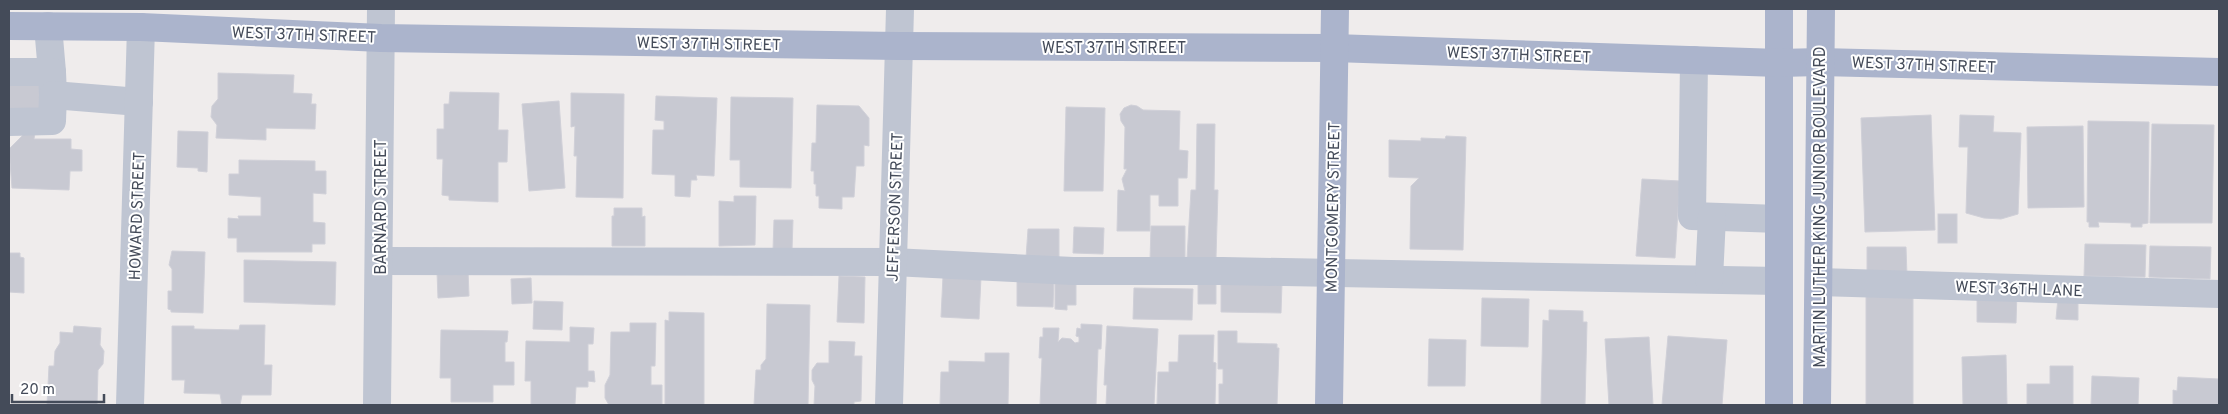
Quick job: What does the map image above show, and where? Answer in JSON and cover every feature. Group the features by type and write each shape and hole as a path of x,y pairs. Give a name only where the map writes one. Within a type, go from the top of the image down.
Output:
{"main road":[{"name":"MONTGOMERY STREET","path":"1329,405 1335,9"},
{"path":"1779,9 1779,405"},
{"name":"MARTIN LUTHER KING JUNIOR BOULEVARD","path":"1817,405 1820,9"},
{"name":"WEST 37TH STREET","path":"9,26 141,27 381,38 899,46 1334,48 1779,63 1820,62 2219,72"}],"street":[{"name":"BARNARD STREET","path":"377,405 382,9"},
{"name":"JEFFERSON STREET","path":"889,405 900,9"},
{"path":"9,122 52,122 52,84 48,26"},
{"name":"HOWARD STREET","path":"130,405 141,27"},
{"path":"1694,60 1692,216 1779,219"},
{"path":"9,72 52,84 139,102"},
{"path":"1709,279 1712,217"},
{"path":"380,261 893,262 1073,271 1223,271 1779,281"},
{"name":"WEST 36TH LANE","path":"1819,282 2219,294"}],"building":[{"path":"218,73 294,75 293,93 312,94 311,104 316,104 315,129 266,128 266,140 216,138 217,125 211,117 212,106 218,99"},
{"path":"9,77 45,78 44,113 9,112"},
{"path":"450,92 499,93 498,130 508,130 507,162 498,162 498,202 449,200 449,196 442,195 443,159 437,159 437,129 444,129 444,104 449,104"},
{"path":"571,93 624,94 623,198 576,197 577,156 574,156 575,126 571,127"},
{"path":"656,96 717,98 714,176 696,175 697,180 691,180 690,197 675,196 675,175 652,174 653,130 664,130 664,121 655,120"},
{"path":"731,97 793,98 791,188 740,187 740,160 730,160"},
{"path":"559,101 565,188 529,191 522,104"},
{"path":"817,105 859,106 869,118 869,146 864,145 864,166 856,166 854,197 842,197 842,209 819,208 819,196 816,196 814,171 811,171 812,143 816,143"},
{"path":"1131,105 1143,110 1180,111 1179,150 1188,151 1187,178 1178,178 1178,206 1159,206 1159,195 1150,195 1150,231 1117,231 1118,190 1125,191 1122,179 1127,169 1124,169 1125,127 1121,121 1120,114 1124,108"},
{"path":"1066,107 1105,108 1103,191 1064,191"},
{"path":"1931,115 1935,230 1865,232 1861,118"},
{"path":"1960,115 1994,116 1993,132 2021,133 2018,214 2001,219 1984,218 1966,213 1968,147 1959,147"},
{"path":"2088,121 2149,122 2148,223 2142,224 2142,227 2131,227 2131,223 2098,222 2099,227 2089,227 2089,222 2087,222"},
{"path":"1197,124 1215,124 1214,190 1218,190 1216,258 1187,258 1191,190 1196,190"},
{"path":"2152,124 2214,125 2212,223 2150,223"},
{"path":"2083,126 2084,207 2028,208 2027,127"},
{"path":"178,131 208,132 207,172 198,171 198,168 177,167"},
{"path":"25,133 35,133 34,139 71,139 71,149 82,150 82,171 70,171 69,190 12,188 9,149"},
{"path":"1446,136 1466,137 1463,250 1410,249 1411,186 1419,178 1389,177 1389,140 1421,141 1421,138 1445,139"},
{"path":"239,160 315,161 315,171 326,171 326,194 313,193 313,222 325,223 325,244 312,244 312,252 237,252 237,238 228,238 228,218 239,219 238,216 261,216 261,197 229,195 229,174 239,174"},
{"path":"1642,179 1680,181 1675,258 1636,256"},
{"path":"734,196 756,196 755,245 719,246 719,201 734,202"},
{"path":"614,208 642,208 642,217 645,216 645,246 612,246 612,216 614,216"},
{"path":"1938,214 1957,214 1957,243 1938,243"},
{"path":"774,220 793,220 792,250 773,250"},
{"path":"1151,226 1185,226 1185,261 1150,261"},
{"path":"1074,227 1104,228 1103,254 1073,253"},
{"path":"1028,229 1059,229 1059,258 1026,258"},
{"path":"2085,244 2146,245 2145,277 2084,276"},
{"path":"2150,246 2211,247 2210,279 2149,277"},
{"path":"1867,247 1906,247 1907,276 1867,275"},
{"path":"172,251 205,252 203,313 171,312 168,309 168,291 172,291 172,269 169,265"},
{"path":"9,253 20,253 20,257 24,258 24,293 9,292"},
{"path":"244,260 336,262 335,305 244,302"},
{"path":"468,270 469,296 438,298 437,272"},
{"path":"839,276 865,277 864,323 837,322"},
{"path":"943,276 981,277 979,319 941,317"},
{"path":"1017,277 1054,278 1053,307 1017,306"},
{"path":"531,278 532,303 512,304 511,279"},
{"path":"1055,280 1076,280 1076,305 1067,305 1067,310 1055,309"},
{"path":"1198,282 1216,283 1216,304 1198,304"},
{"path":"1221,282 1282,283 1281,313 1221,312"},
{"path":"1134,288 1193,289 1192,320 1133,319"},
{"path":"1977,291 2017,292 2016,323 1977,322"},
{"path":"1866,295 1913,296 1913,405 1866,405"},
{"path":"1482,298 1529,299 1528,347 1481,346"},
{"path":"2058,298 2078,299 2078,320 2056,319"},
{"path":"534,301 563,302 562,330 533,329"},
{"path":"767,304 810,305 808,405 754,405 756,370 761,370 761,365 766,359"},
{"path":"1549,310 1583,311 1583,322 1587,322 1585,405 1541,405 1543,320 1549,321"},
{"path":"669,312 704,313 704,405 665,405 665,320 669,321"},
{"path":"630,323 656,323 655,366 651,366 651,385 662,385 662,405 609,405 605,398 605,385 610,375 611,332 630,332"},
{"path":"1081,324 1102,325 1101,349 1098,349 1096,405 1040,405 1042,358 1039,358 1040,337 1043,337 1043,328 1059,328 1058,342 1062,338 1071,339 1075,343 1079,342 1079,337 1076,336 1077,328 1081,329"},
{"path":"240,325 265,325 264,365 272,365 271,395 242,395 240,405 222,405 220,394 184,393 185,380 172,380 172,326 194,326 194,329 239,330"},
{"path":"74,326 101,328 100,345 104,351 103,364 98,370 97,405 47,405 49,366 54,366 55,351 60,343 60,332 73,333"},
{"path":"1107,326 1158,329 1154,405 1106,405 1107,385 1104,385"},
{"path":"570,327 594,328 593,344 588,344 588,371 594,371 595,382 588,381 588,387 576,387 575,404 531,405 531,381 525,381 526,341 570,342"},
{"path":"441,330 508,331 507,342 505,342 505,362 514,362 514,385 493,385 493,402 451,402 451,378 440,378"},
{"path":"1218,331 1237,331 1237,343 1277,344 1277,348 1279,348 1277,405 1219,405 1219,384 1223,384 1223,369 1218,369"},
{"path":"1179,335 1214,335 1213,362 1216,363 1215,405 1157,405 1158,372 1169,372 1169,362 1178,362"},
{"path":"1668,336 1727,340 1722,405 1662,405"},
{"path":"1649,337 1653,405 1609,405 1605,339"},
{"path":"1429,339 1466,340 1465,386 1428,386"},
{"path":"829,341 855,342 854,356 862,356 861,401 854,402 854,405 814,405 815,386 812,380 812,370 817,363 829,363"},
{"path":"985,353 1009,353 1008,405 940,405 941,372 949,372 949,361 985,362"},
{"path":"2006,355 2007,405 1963,405 1962,357"},
{"path":"2050,366 2073,366 2073,405 2027,405 2027,384 2050,384"},
{"path":"2092,376 2139,378 2138,405 2091,405"},
{"path":"2178,377 2219,379 2219,405 2173,405 2173,390 2177,391"}]}
